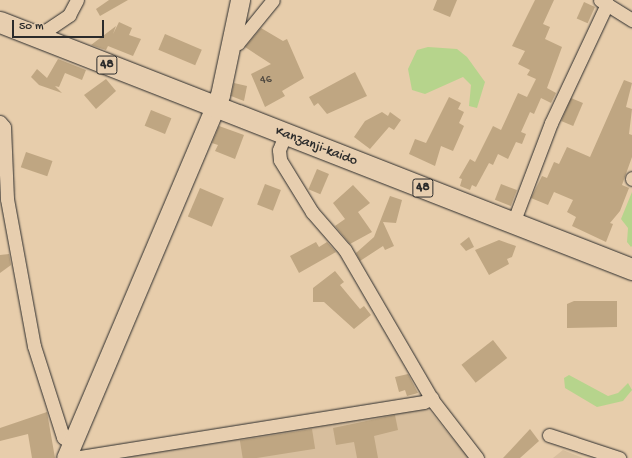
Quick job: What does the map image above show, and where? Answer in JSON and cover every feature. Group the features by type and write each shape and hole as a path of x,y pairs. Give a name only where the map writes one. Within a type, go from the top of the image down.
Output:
{"main road":[{"name":"Kanzanji-kaido","path":"0,22 285,135 632,269"}],"street":[{"path":"43,39 47,30 69,15 77,0"},
{"path":"71,454 214,107 240,0"},
{"path":"231,42 238,44 273,0"},
{"path":"513,223 551,123 604,2 632,20"},
{"path":"0,122 4,127 6,194 34,346 63,437 71,454"},
{"path":"285,135 279,150 280,160 312,212 345,250 432,398 476,458"},
{"path":"71,454 416,404 432,398"},
{"path":"548,435 619,458"}],"shaded area":[{"path":"426,407 469,458 104,458"},
{"path":"563,450 583,458 553,458"}],"green space":[{"path":"428,47 457,49 467,57 485,82 477,108 469,106 471,85 463,77 425,94 412,90 408,69 417,50"},
{"path":"632,192 631,247 627,242 628,228 621,219"},
{"path":"569,375 608,396 618,393 628,383 632,390 623,401 597,407 565,388 564,378"}],"building":[{"path":"109,0 128,0 100,16 96,9"},
{"path":"437,0 457,0 450,17 433,10"},
{"path":"535,0 554,0 543,24 550,27 545,39 562,47 547,88 556,93 551,103 541,98 534,114 530,112 521,132 526,134 522,144 516,142 508,159 498,154 493,165 489,163 476,187 472,185 470,190 460,186 462,179 459,178 470,159 475,162 493,126 501,130 518,93 527,97 536,79 527,75 530,70 518,64 525,51 512,46"},
{"path":"584,2 595,7 588,23 577,18"},
{"path":"119,22 132,28 129,35 141,39 133,56 108,46 106,50 91,45 116,26 113,34"},
{"path":"261,28 283,41 287,39 304,78 282,91 285,96 265,107 251,74 271,64 245,47"},
{"path":"165,34 202,50 195,65 158,50"},
{"path":"58,59 86,70 82,80 65,73 59,87 55,86 62,93 39,85 31,77 37,69 47,78"},
{"path":"355,72 367,96 327,114 318,103 314,106 309,97"},
{"path":"106,79 116,91 96,109 84,95"},
{"path":"624,80 632,83 626,107 632,109 629,134 632,135 632,157 622,185 629,188 620,211 610,223 613,224 606,242 572,226 576,217 567,212 573,200 554,192 548,205 531,198 542,176 547,178 554,162 559,164 567,147 590,157"},
{"path":"234,83 247,86 244,101 231,96"},
{"path":"449,97 461,103 458,109 464,112 459,123 464,126 453,151 441,146 435,166 409,154 415,139 426,143"},
{"path":"571,98 583,103 573,126 561,121"},
{"path":"151,110 171,118 165,134 145,126"},
{"path":"382,112 388,116 390,112 401,120 394,130 389,127 370,149 354,137 365,121"},
{"path":"219,126 244,135 235,159 215,151 218,145 212,143"},
{"path":"26,152 52,161 47,176 21,167"},
{"path":"317,169 329,174 320,194 308,189"},
{"path":"265,184 281,190 273,211 257,205"},
{"path":"501,184 517,190 511,206 495,200"},
{"path":"353,185 370,203 358,212 372,232 350,244 335,226 345,219 333,203"},
{"path":"200,188 224,198 212,227 188,217"},
{"path":"390,196 402,200 396,223 383,222 394,246 385,250 383,246 360,261 356,253 374,237"},
{"path":"469,237 474,247 466,251 460,244"},
{"path":"499,240 516,246 512,257 507,259 509,264 489,275 475,250"},
{"path":"316,242 319,247 327,242 336,252 299,273 290,256"},
{"path":"9,254 11,265 0,273 0,255"},
{"path":"335,271 344,282 340,285 360,309 364,306 371,315 354,329 324,302 313,302 313,288"},
{"path":"574,301 617,301 617,327 567,328 567,304"},
{"path":"493,340 507,358 476,383 461,365"},
{"path":"408,374 418,393 407,396 405,390 399,392 395,377"},
{"path":"47,412 55,458 32,458 28,434 0,441 0,428"},
{"path":"395,415 398,430 374,436 378,458 357,458 354,442 336,445 333,428"},
{"path":"312,429 315,449 257,458 243,458 240,440"},
{"path":"530,429 539,441 520,458 503,458"}]}
